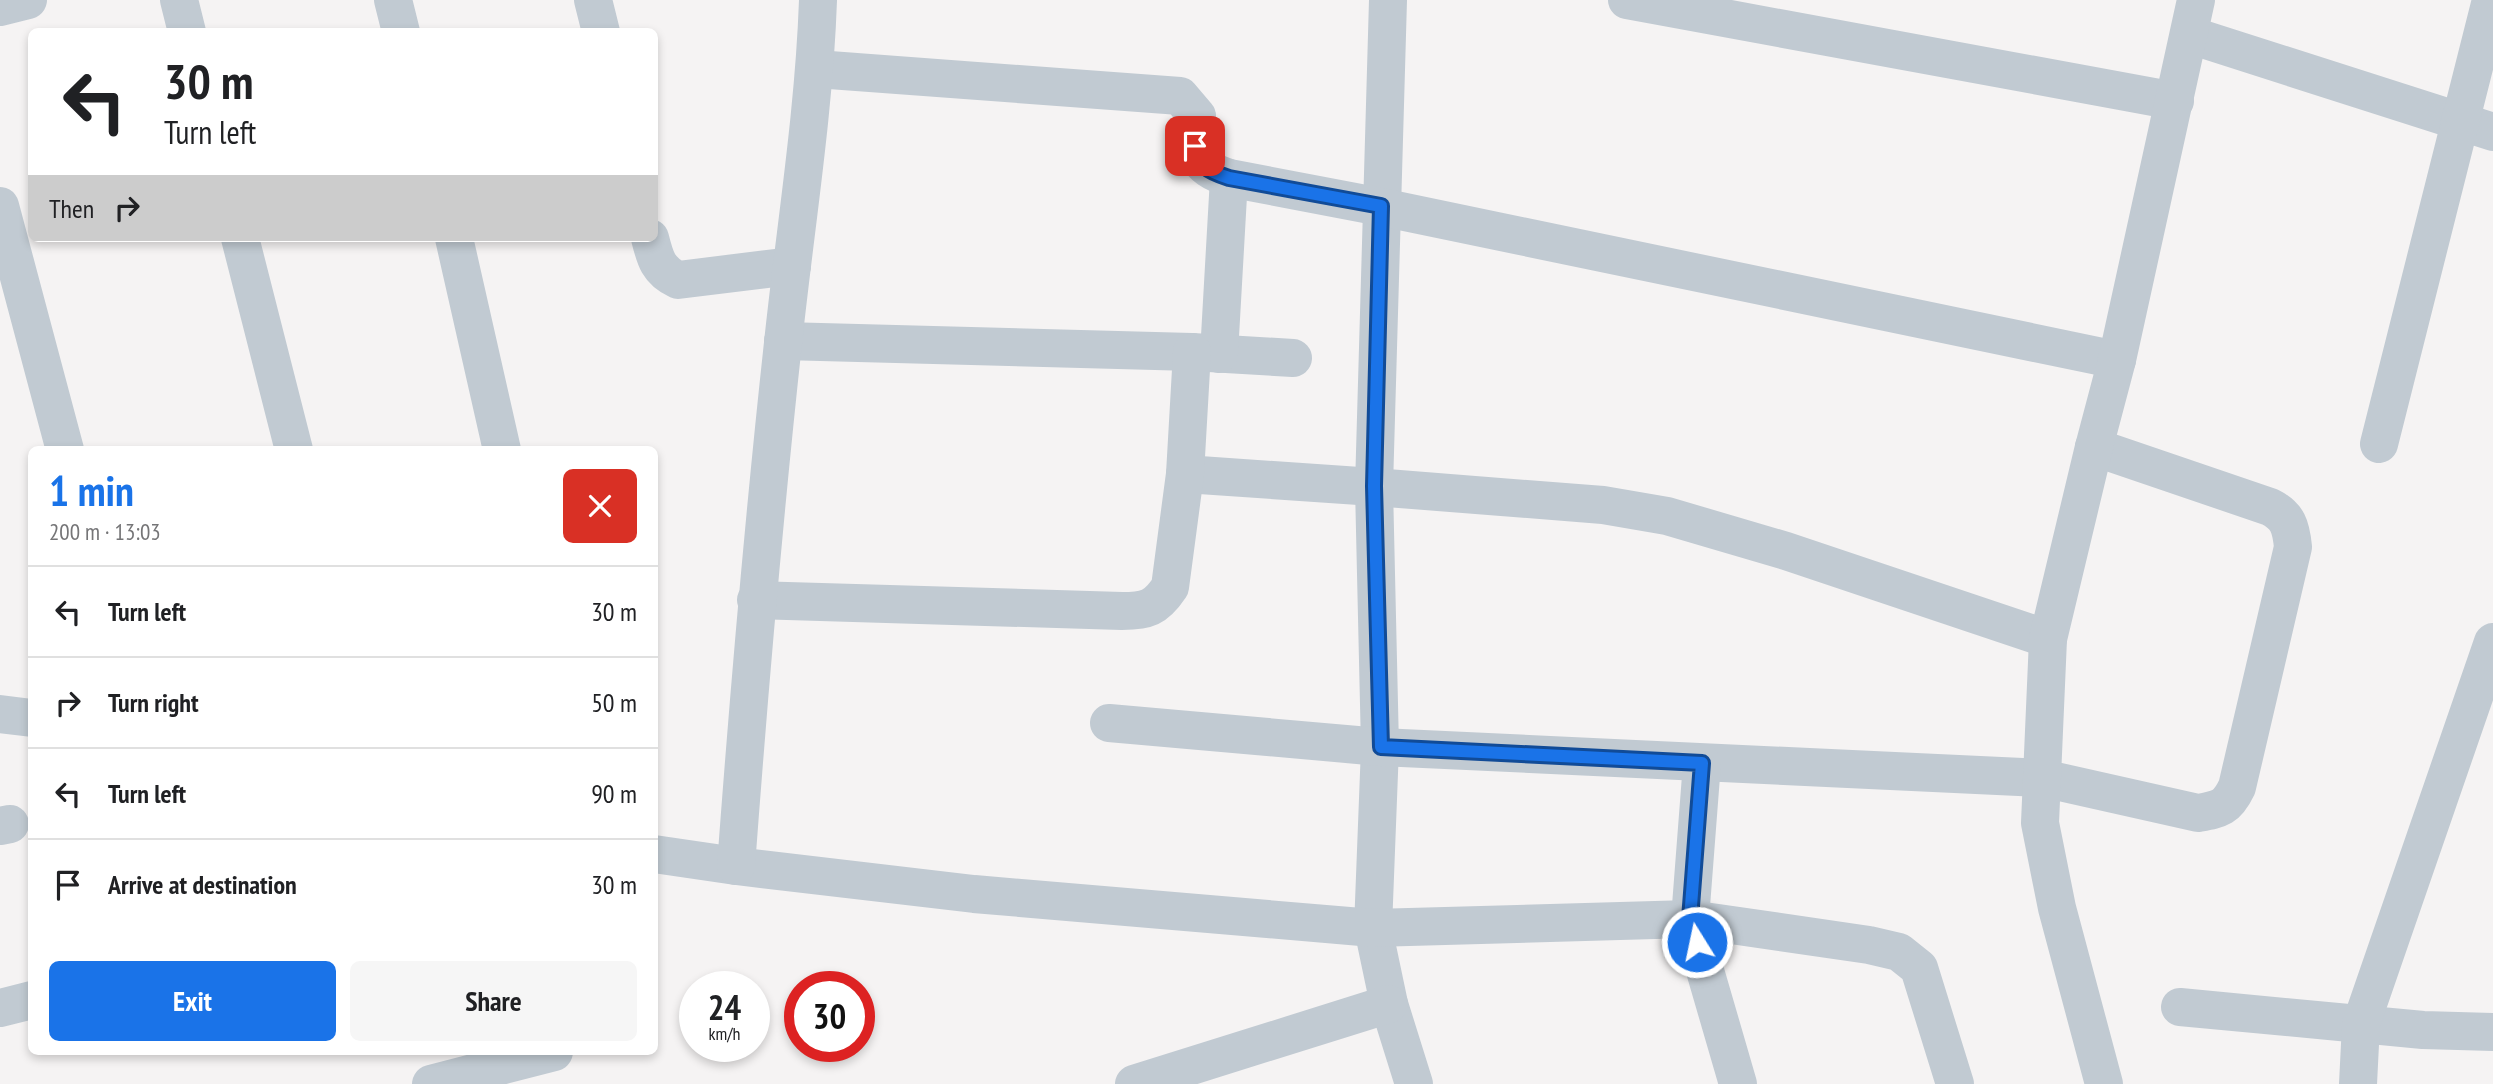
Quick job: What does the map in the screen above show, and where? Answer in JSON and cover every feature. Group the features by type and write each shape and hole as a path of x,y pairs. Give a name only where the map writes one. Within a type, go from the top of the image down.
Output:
{"street":[{"path":"0,8 28,0"},
{"path":"179,0 186,28"},
{"path":"393,0 400,28"},
{"path":"593,0 600,28"},
{"path":"736,866 756,600 783,341 816,69 818,0"},
{"path":"1388,0 1374,486 1381,747 1373,928 1389,1004 1414,1084"},
{"path":"1627,0 2175,101"},
{"path":"2379,444 2477,127 2491,0"},
{"path":"2104,1084 2047,868 2040,823 2048,639 2094,447 2118,360 2193,17 2477,127"},
{"path":"816,69 1180,96 1197,116 1195,146 1200,162 1213,173 1229,178 1381,206 2118,360"},
{"path":"756,600 1142,611 1160,603 1170,587 1229,178"},
{"path":"0,206 64,446"},
{"path":"241,242 293,446"},
{"path":"455,242 501,446"},
{"path":"651,242 655,260 664,274 678,280 792,266"},
{"path":"783,341 1293,358"},
{"path":"1109,723 1381,747 2042,778 2198,813 2216,810 2229,802 2237,787 2293,547 2291,529 2284,514 2270,507 2094,447"},
{"path":"1185,474 1603,505 1667,516 1774,547 2048,639"},
{"path":"2358,1084 2361,1024 2493,642"},
{"path":"0,714 28,718"},
{"path":"1702,763 1690,919 1738,1084"},
{"path":"658,854 736,866 974,894 1373,928 1690,919 1869,945 1899,953 1919,968 1955,1084"},
{"path":"0,1009 28,1001"},
{"path":"1134,1084 1389,1004"},
{"path":"2180,1007 2423,1030 2493,1032"},
{"path":"431,1084 542,1055"}],"route":[{"path":"1195,146 1200,162 1213,173 1381,206 1374,486 1381,747 1702,763 1690,919 1697,942"}]}
